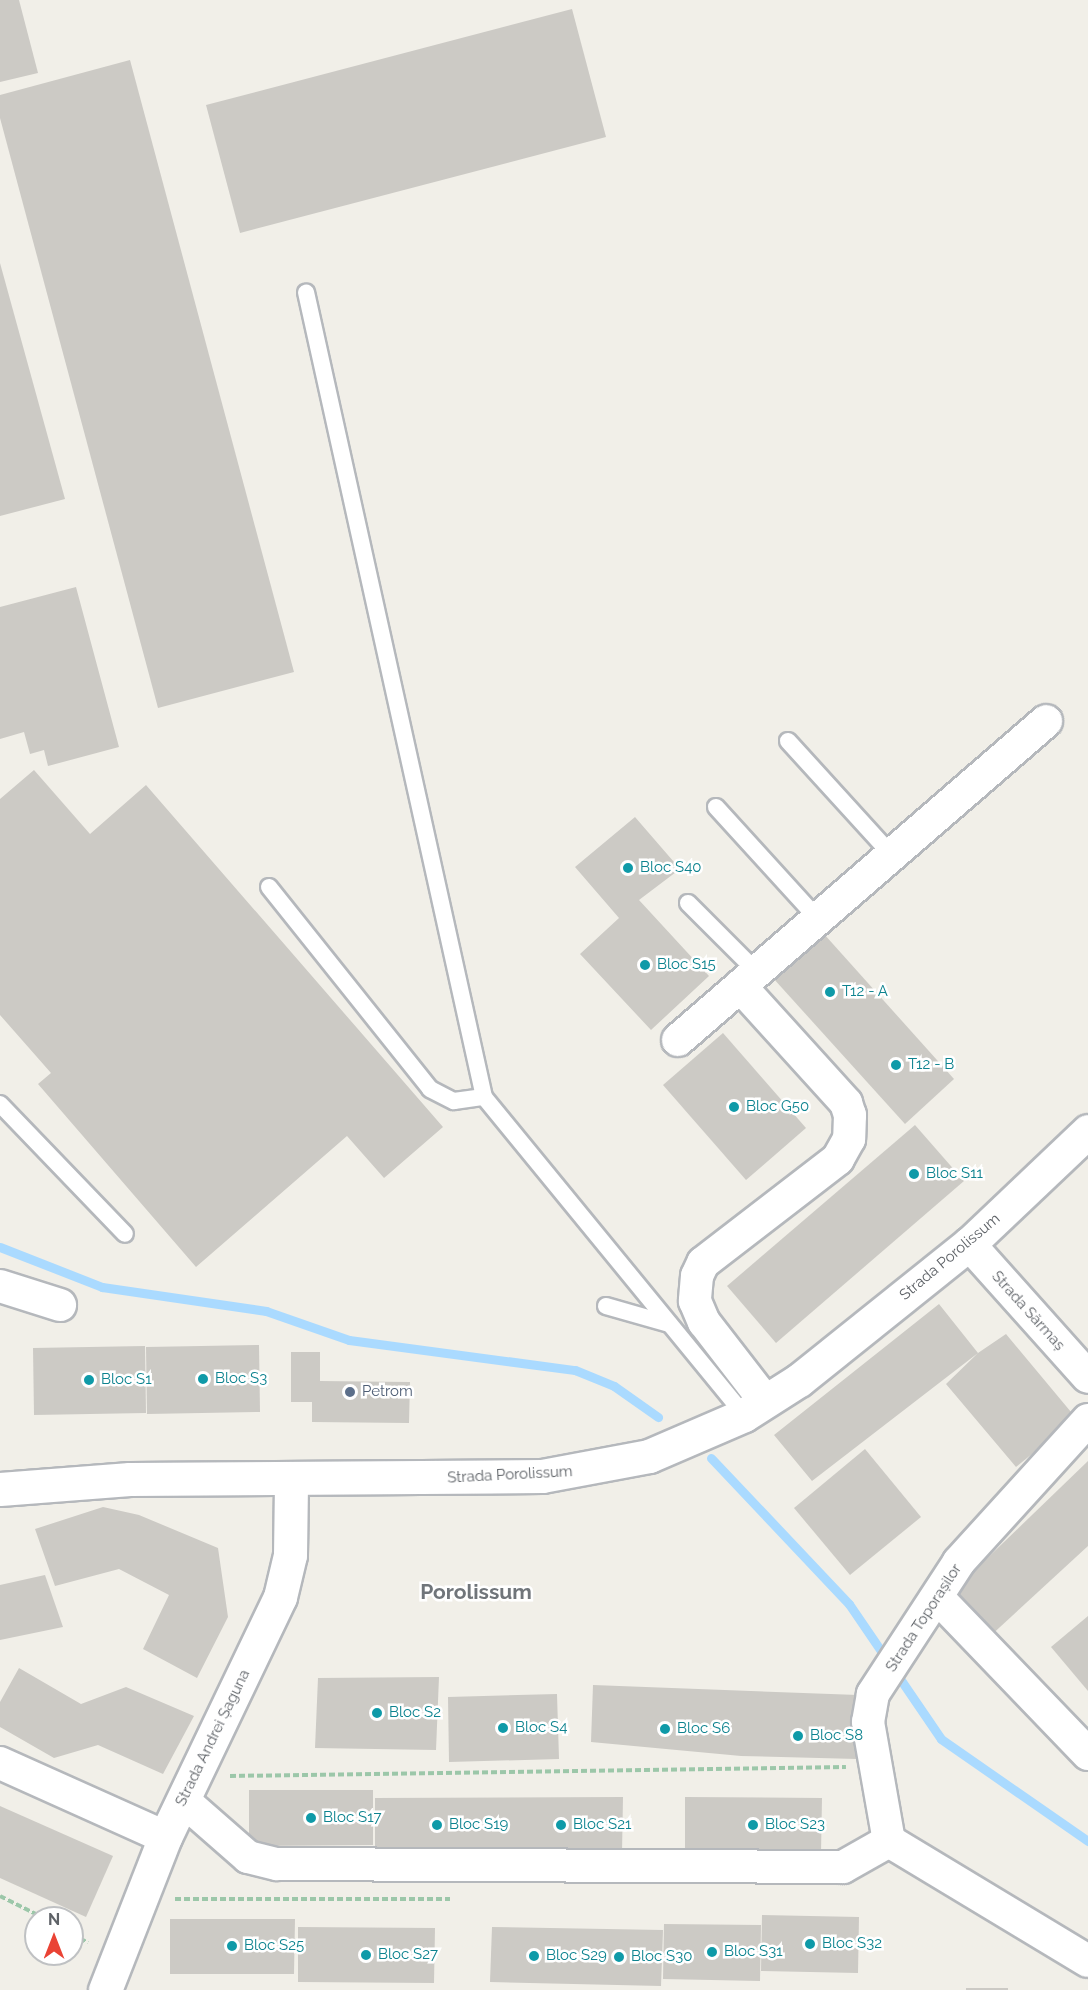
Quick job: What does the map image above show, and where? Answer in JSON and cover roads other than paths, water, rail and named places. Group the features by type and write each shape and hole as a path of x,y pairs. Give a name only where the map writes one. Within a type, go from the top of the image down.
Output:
{"main road":[{"name":"Strada Porolissum","path":"0,1489 130,1479 291,1481 582,1471 677,1447 755,1408 969,1244 1088,1131"},
{"name":"Strada Andrei Șaguna","path":"105,1990 165,1837 190,1789 280,1597 290,1555 291,1481"}],"street":[{"path":"678,1040 1046,721"},
{"path":"748,978 846,1103 850,1115 849,1139 838,1159 703,1263 697,1276 698,1312 755,1408"},
{"name":"Strada Sărmaș","path":"969,1244 1088,1377"},
{"path":"0,1286 60,1305"},
{"name":"Strada Toporașilor","path":"889,1841 871,1767 868,1722 873,1694 915,1638 959,1562 1088,1420"},
{"path":"937,1597 1088,1754"},
{"path":"0,1763 165,1837"},
{"path":"190,1789 248,1857 277,1863 843,1867 889,1841 1088,1961"}],"lane":[{"path":"306,292 484,1097 669,1324 755,1408"},
{"path":"788,741 891,854"},
{"path":"716,807 817,918"},
{"path":"269,887 430,1089 454,1101 484,1097"},
{"path":"688,903 748,978"},
{"path":"0,1104 125,1234"},
{"path":"606,1306 669,1324"}],"waterway":[{"path":"0,1247 102,1287 266,1311 349,1340 575,1370 614,1386 658,1417"},
{"path":"711,1458 849,1604 941,1739 1088,1841"}],"place":[{"name":"Bloc S40","path":"628,868"},
{"name":"Bloc S15","path":"645,965"},
{"name":"T12 - A","path":"830,992"},
{"name":"T12 - B","path":"896,1065"},
{"name":"Bloc G50","path":"734,1107"},
{"name":"Bloc S11","path":"914,1174"},
{"name":"Bloc S3","path":"203,1379"},
{"name":"Bloc S1","path":"89,1380"},
{"name":"Petrom","path":"350,1392"},
{"name":"Bloc S2","path":"377,1713"},
{"name":"Bloc S4","path":"503,1728"},
{"name":"Bloc S6","path":"665,1729"},
{"name":"Bloc S8","path":"798,1736"},
{"name":"Bloc S17","path":"311,1818"},
{"name":"Bloc S19","path":"437,1825"},
{"name":"Bloc S21","path":"561,1825"},
{"name":"Bloc S23","path":"753,1825"},
{"name":"Bloc S32","path":"810,1944"},
{"name":"Bloc S25","path":"232,1946"},
{"name":"Bloc S31","path":"712,1952"},
{"name":"Bloc S27","path":"366,1955"},
{"name":"Bloc S29","path":"534,1956"},
{"name":"Bloc S30","path":"619,1957"}],"district":[{"name":"Porolissum","path":"476,1592"}]}
